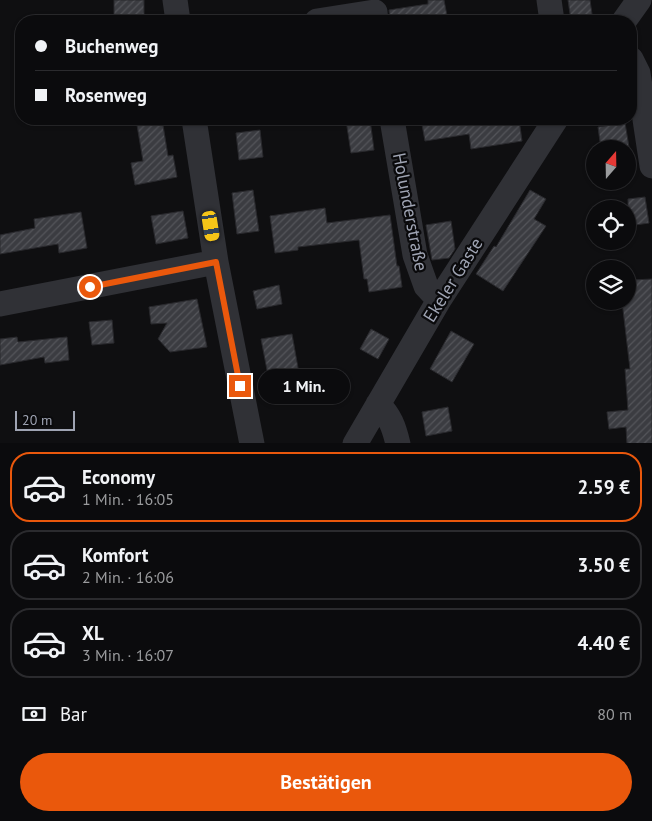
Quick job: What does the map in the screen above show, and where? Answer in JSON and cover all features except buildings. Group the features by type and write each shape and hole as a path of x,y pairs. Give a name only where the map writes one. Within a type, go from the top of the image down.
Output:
{"street":[{"path":"176,0 177,15"},
{"path":"549,0 551,15"},
{"path":"628,15 639,0"},
{"path":"356,15 375,12 375,15"},
{"path":"637,71 652,166"},
{"path":"195,125 216,262 252,443"},
{"name":"Holunderstraße","path":"393,125 415,255 426,286 439,300"},
{"name":"Ekeler Gaste","path":"356,443 439,300 552,125"},
{"path":"0,304 216,262"},
{"path":"378,404 387,413 394,427 398,443"}],"route":[{"path":"90,287 216,262 240,386"}]}
